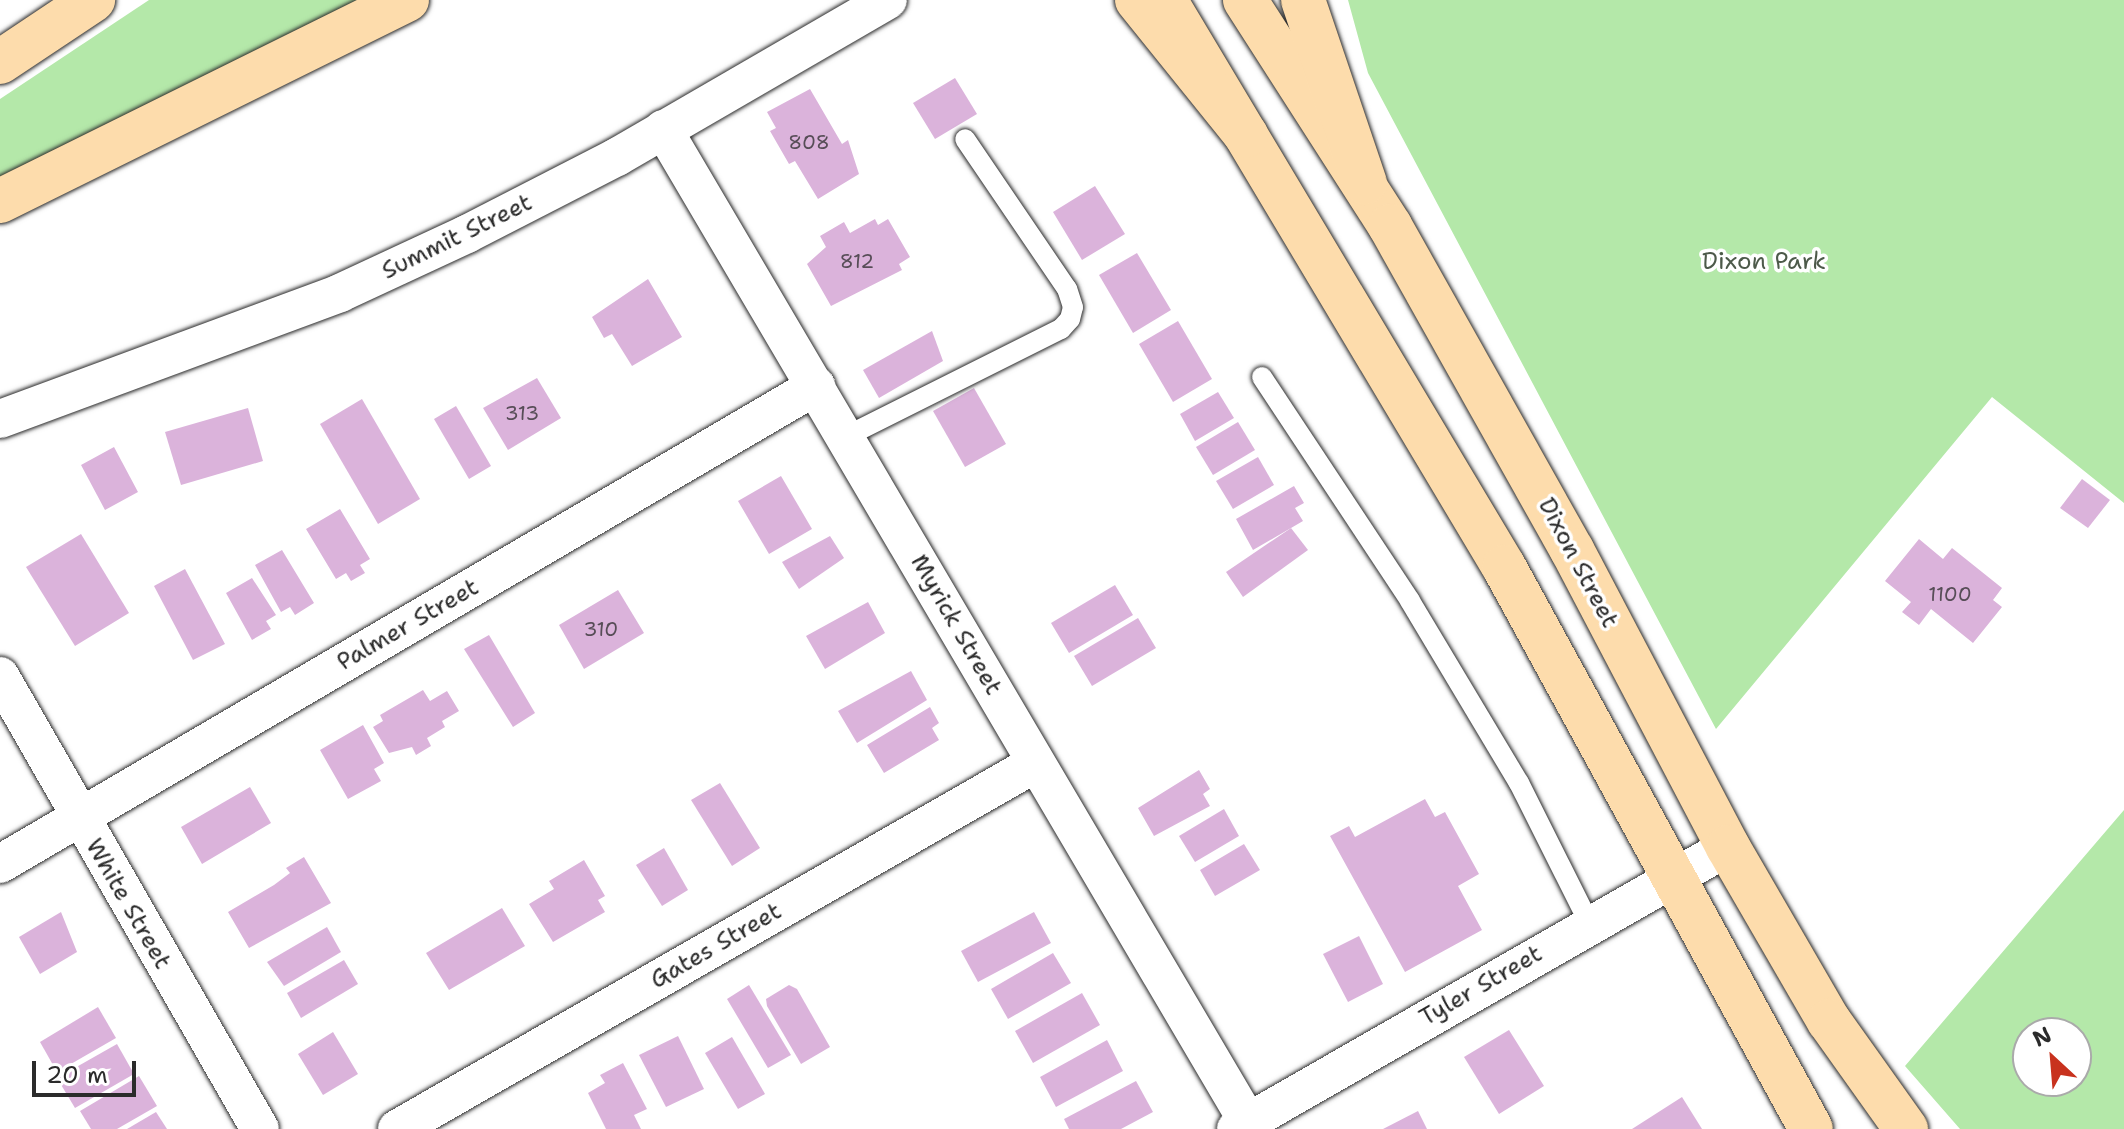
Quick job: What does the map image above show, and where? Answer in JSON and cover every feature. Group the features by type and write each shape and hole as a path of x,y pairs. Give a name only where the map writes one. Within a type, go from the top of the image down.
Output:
{"main road":[{"path":"0,62 93,0"},
{"path":"0,201 407,0"},
{"path":"1137,0 1246,135"},
{"path":"1165,0 1504,567 1811,1129"},
{"name":"Dixon Street","path":"1245,0 1365,183 1572,550 1728,847 1829,1021 1906,1129"},
{"path":"1303,0 1365,183"}],"street":[{"name":"Summit Street","path":"0,419 340,293 467,234 663,129 888,0"},
{"name":"Myrick Street","path":"663,129 847,436 1242,1126"},
{"name":"Palmer Street","path":"0,864 816,386"},
{"name":"White Street","path":"0,676 78,818 260,1129"},
{"name":"Gates Street","path":"397,1129 1036,763"},
{"name":"Tyler Street","path":"1242,1126 1589,923 1728,847"}],"lane":[{"path":"847,436 1061,329 1070,319 1073,307 1067,289 965,139"},
{"path":"1262,377 1410,601 1519,783 1589,923"}],"green space":[{"path":"149,0 365,0 0,177 0,99"},
{"name":"Dixon Park","path":"1348,0 2124,0 2124,503 1992,397 1716,729 1368,73"},
{"path":"2124,810 2124,1129 1960,1129 1905,1066"}],"building":[{"path":"955,78 977,114 935,139 913,103"},
{"path":"810,89 842,144 848,140 859,174 818,199 795,161 789,164 770,131 776,128 767,112"},
{"path":"1095,186 1125,234 1082,260 1053,212"},
{"path":"875,219 878,225 888,219 910,257 899,264 902,270 831,306 807,264 826,247 820,236 844,222 850,233"},
{"path":"1137,253 1171,310 1133,333 1099,275"},
{"path":"648,279 682,337 632,366 612,334 604,338 592,317"},
{"path":"1178,321 1212,379 1173,402 1139,344"},
{"path":"932,331 943,361 879,398 863,370"},
{"path":"537,378 561,418 508,450 483,408"},
{"path":"974,388 1006,444 965,467 933,411"},
{"path":"1218,392 1234,418 1195,441 1180,414"},
{"path":"362,399 420,499 378,524 320,424"},
{"path":"456,406 491,466 469,479 434,419"},
{"path":"248,408 263,461 181,485 165,432"},
{"path":"1238,422 1255,450 1213,475 1196,447"},
{"path":"114,447 138,492 105,510 81,465"},
{"path":"1258,457 1274,485 1233,509 1216,481"},
{"path":"781,476 812,529 769,554 738,501"},
{"path":"2082,479 2110,500 2088,528 2060,508"},
{"path":"1294,486 1304,503 1295,508 1303,521 1253,550 1236,519"},
{"path":"340,509 370,559 360,565 365,573 351,581 346,573 336,579 306,529"},
{"path":"1291,528 1308,550 1243,597 1226,572"},
{"path":"81,534 129,613 75,646 26,567"},
{"path":"830,536 844,558 799,589 782,562"},
{"path":"1919,539 1943,559 1952,548 2002,588 1993,600 2002,607 1973,643 1931,609 1919,625 1902,612 1911,602 1885,581"},
{"path":"282,550 314,603 295,615 290,607 281,612 255,565"},
{"path":"185,569 225,644 193,660 154,586"},
{"path":"252,578 276,615 266,621 271,629 252,640 226,593"},
{"path":"1115,585 1133,615 1069,653 1051,623"},
{"path":"618,590 644,633 584,669 559,625"},
{"path":"868,602 885,633 825,669 806,636"},
{"path":"1138,618 1156,648 1092,686 1074,656"},
{"path":"489,635 535,713 513,727 464,649"},
{"path":"911,671 927,700 857,743 838,711"},
{"path":"423,690 430,701 447,691 459,711 442,721 445,727 427,738 431,746 416,755 412,747 389,753 373,727 383,721 380,715"},
{"path":"930,707 939,723 932,728 939,740 884,773 867,745"},
{"path":"363,725 384,763 374,769 381,781 348,799 320,750"},
{"path":"1199,770 1210,789 1203,794 1210,806 1154,836 1138,808"},
{"path":"720,783 760,848 732,866 691,800"},
{"path":"250,787 271,823 202,864 181,827"},
{"path":"1425,799 1435,817 1445,812 1479,874 1458,886 1482,930 1405,972 1330,836 1349,826 1355,837"},
{"path":"1224,809 1239,836 1195,862 1179,836"},
{"path":"1244,844 1260,870 1215,896 1200,870"},
{"path":"664,848 688,890 662,906 636,865"},
{"path":"304,857 331,903 249,948 228,912 274,885 290,873 286,868"},
{"path":"584,860 605,896 598,900 605,912 553,942 529,904 554,889 549,881"},
{"path":"502,908 525,946 449,990 426,953"},
{"path":"61,912 77,952 40,974 19,937"},
{"path":"1034,912 1051,943 978,982 961,951"},
{"path":"327,927 341,952 284,986 267,962"},
{"path":"1359,936 1383,984 1348,1002 1323,954"},
{"path":"1053,953 1071,983 1008,1019 991,989"},
{"path":"344,960 358,984 301,1018 287,993"},
{"path":"749,985 791,1055 768,1068 727,999"},
{"path":"789,985 797,989 830,1047 801,1064 767,1006 766,999"},
{"path":"1082,993 1100,1025 1033,1063 1015,1031"},
{"path":"98,1007 116,1038 57,1072 40,1042"},
{"path":"1509,1030 1544,1086 1499,1114 1464,1057"},
{"path":"333,1032 358,1074 323,1095 298,1054"},
{"path":"678,1036 704,1089 666,1107 639,1055"},
{"path":"732,1037 765,1094 738,1109 705,1053"},
{"path":"1107,1040 1123,1071 1056,1107 1040,1077"},
{"path":"117,1044 134,1074 75,1108 57,1078"},
{"path":"623,1063 647,1109 634,1115 641,1129 606,1129 588,1093 605,1083 600,1075"},
{"path":"139,1076 157,1106 117,1129 91,1129 80,1111"},
{"path":"1136,1081 1153,1112 1121,1129 1069,1129 1064,1119"},
{"path":"1682,1097 1702,1129 1632,1129"},
{"path":"1418,1111 1427,1129 1383,1129"},
{"path":"156,1112 167,1129 127,1129"}]}
